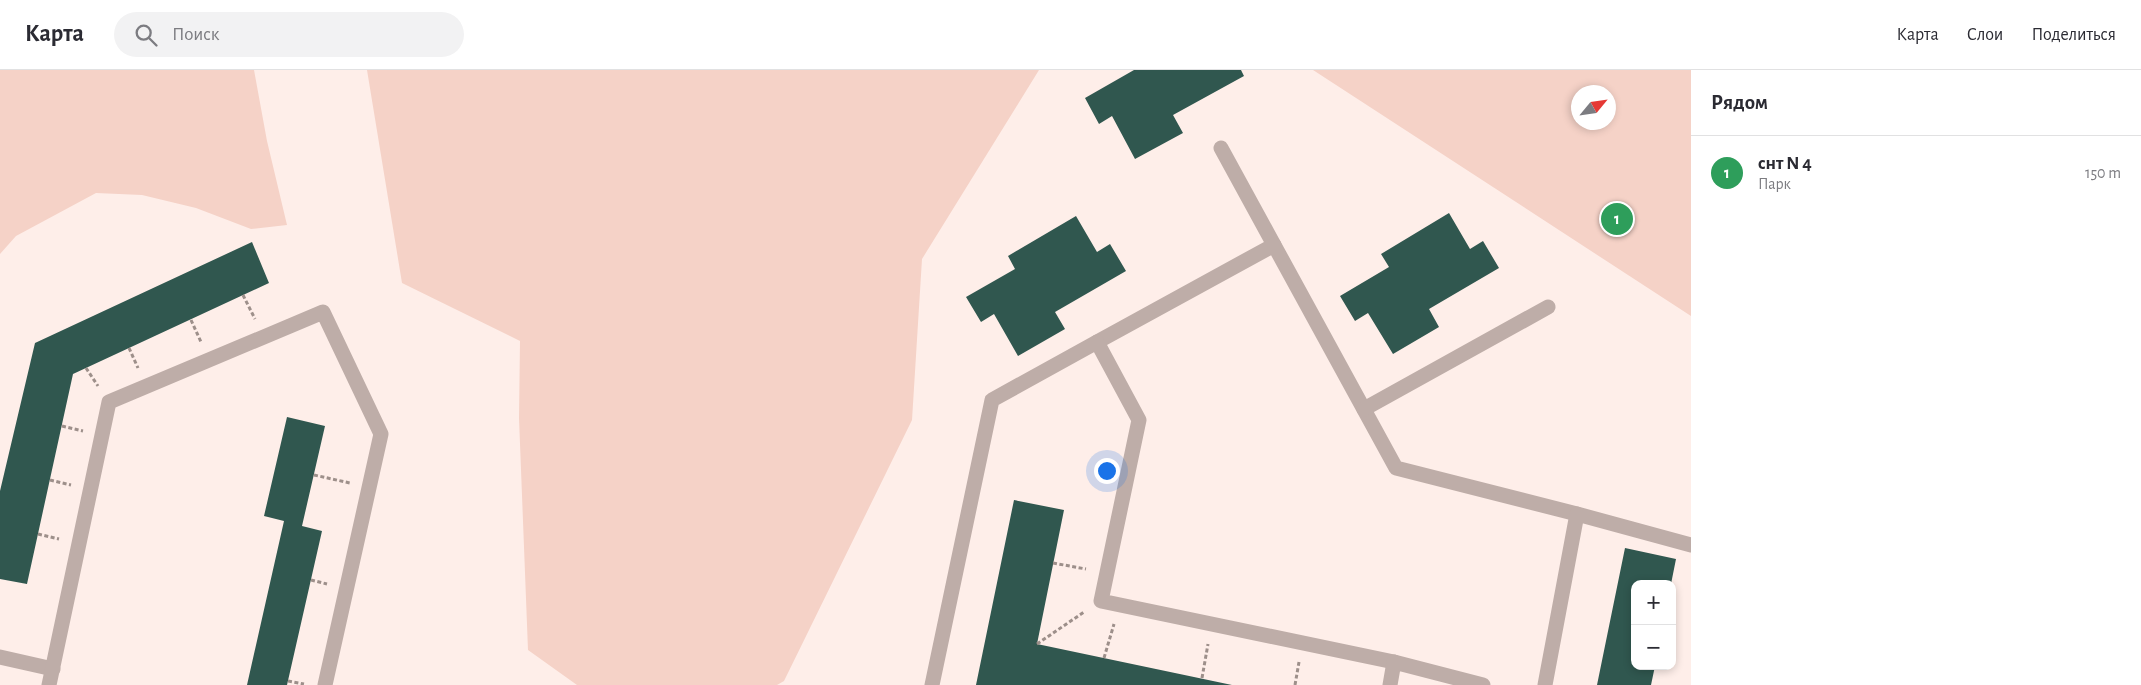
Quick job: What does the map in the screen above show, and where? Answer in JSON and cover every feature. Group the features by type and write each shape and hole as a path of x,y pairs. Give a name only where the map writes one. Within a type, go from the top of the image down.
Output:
{"lane":[{"path":"1221,148 1323,331 1396,468 1691,545"},
{"path":"932,685 992,400 1274,245"},
{"path":"1364,409 1548,307"},
{"path":"49,685 109,402 323,312 381,434 325,685"},
{"path":"1097,342 1139,420 1101,600 1394,662 1483,685"},
{"path":"1545,685 1577,514"},
{"path":"0,657 53,669"},
{"path":"1390,685 1394,662"}],"path":[{"path":"243,295 263,337"},
{"path":"314,475 369,488"},
{"path":"1053,563 1106,573"},
{"path":"1037,644 1101,600"},
{"path":"1104,658 1120,605"},
{"path":"1202,678 1212,624"},
{"path":"288,680 308,685"}],"shaded area":[{"path":"0,70 254,70 267,141 287,225 251,229 196,208 142,195 96,193 16,236 0,254"},
{"path":"367,70 1039,70 922,259 912,420 784,681 777,685 577,685 528,650 519,418 520,341 402,283"},
{"path":"1313,70 1691,70 1691,316"}],"building":[{"path":"1134,70 1241,70 1244,76 1173,115 1183,133 1135,159 1112,116 1099,124 1085,98"},
{"path":"1449,213 1470,249 1483,241 1499,268 1429,309 1439,327 1393,354 1368,313 1355,321 1340,296 1389,267 1381,254"},
{"path":"1076,216 1097,252 1110,244 1126,271 1055,312 1065,329 1018,356 994,314 981,322 966,297 1015,269 1008,256"},
{"path":"252,242 269,283 73,374 27,584 0,579 0,491 35,343"},
{"path":"287,417 325,426 302,526 322,531 287,685 247,685 284,521 264,516"},
{"path":"1014,500 1064,510 1037,644 1232,685 976,685"},
{"path":"1625,548 1676,559 1672,580 1631,580 1631,670 1654,670 1651,685 1597,685"}],"place":[{"name":"снт N 4","path":"1617,219"}]}
